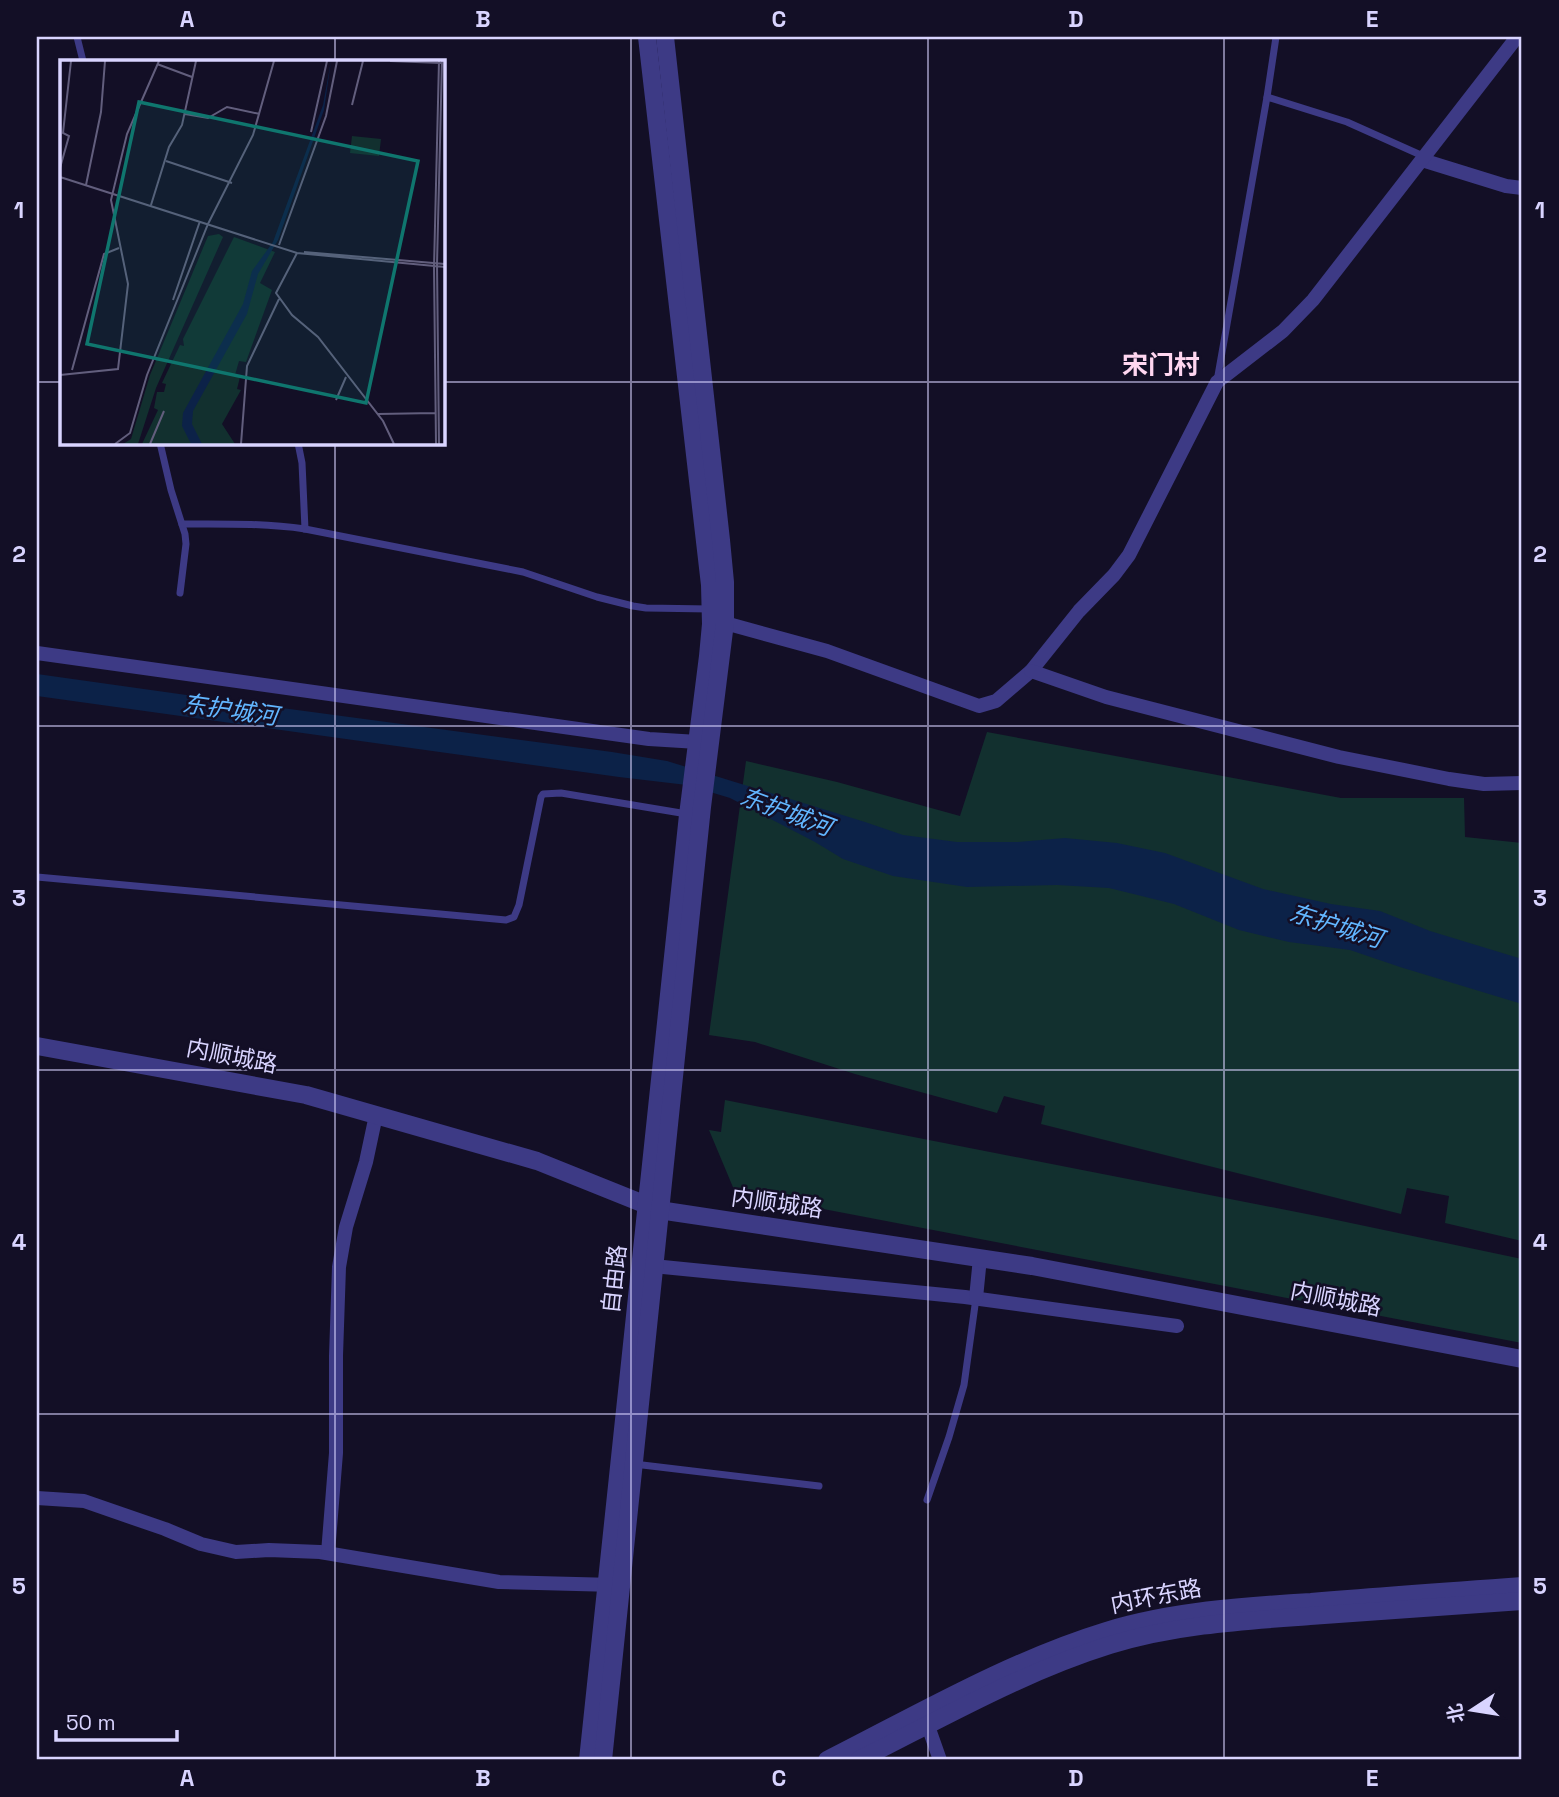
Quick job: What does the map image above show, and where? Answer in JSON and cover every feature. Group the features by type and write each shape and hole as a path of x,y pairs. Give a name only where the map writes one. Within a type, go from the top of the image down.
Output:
{"street":[{"path":"647,37 710,585 711,624 701,751"},
{"path":"665,37 725,582 725,623 701,751"},
{"path":"725,623 827,651 979,706 996,701 1031,671 1129,555 1217,382 1283,331 1313,300 1517,37"},
{"path":"1423,158 1506,186 1522,188"},
{"path":"37,653 649,739 701,751"},
{"path":"1031,671 1106,698 1339,757 1484,784 1522,783"},
{"name":"自由路","path":"603,1760 613,1585 701,751"},
{"name":"内顺城路","path":"37,1046 306,1095 537,1161 653,1208 1032,1266 1522,1359"},
{"path":"328,1553 336,1453 339,1268 346,1227 366,1162 376,1115"},
{"name":"自由路","path":"587,1760 633,1464 653,1266 653,1208"},
{"path":"976,1298 980,1258"},
{"path":"653,1266 976,1298 1177,1326"},
{"path":"37,1498 84,1501 165,1528 201,1544 236,1552 269,1550 328,1553 499,1582 613,1585"},
{"name":"内环东路","path":"827,1760 995,1675 1105,1631 1227,1608 1522,1586"},
{"name":"内环东路","path":"859,1760 1055,1665 1137,1638 1228,1622 1522,1601"},
{"path":"928,1726 940,1760"}],"lane":[{"path":"78,37 83,60"},
{"path":"1217,382 1276,37"},
{"path":"1267,97 1347,122 1423,158"},
{"path":"160,444 186,544 180,593"},
{"path":"298,444 302,463 305,529"},
{"path":"182,524 287,526 523,572 633,606 711,609"},
{"path":"37,877 506,920 514,917 519,905 543,794 561,793 693,808"},
{"path":"927,1500 964,1385 976,1298"},
{"path":"633,1464 819,1486"}],"green space":[{"path":"987,732 1341,798 1464,798 1465,837 1522,843 1522,1241 1445,1223 1449,1196 1407,1188 1401,1214 1041,1124 1045,1106 1004,1096 997,1113 855,1074 755,1042 709,1035 746,761 837,782 960,816"},
{"path":"725,1100 1522,1259 1522,1343 735,1192 709,1130 721,1132"}],"water":[{"name":"东护城河","path":"37,674 667,761 903,835 957,842 1018,842 1065,838 1117,843 1165,853 1263,889 1331,904 1380,911 1430,931 1522,959 1522,1004 1350,950 1289,942 1239,930 1174,904 1109,888 1057,885 967,887 893,876 843,859 730,798 687,785 37,696"}],"district":[{"name":"宋门村","path":"1161,365"}]}
